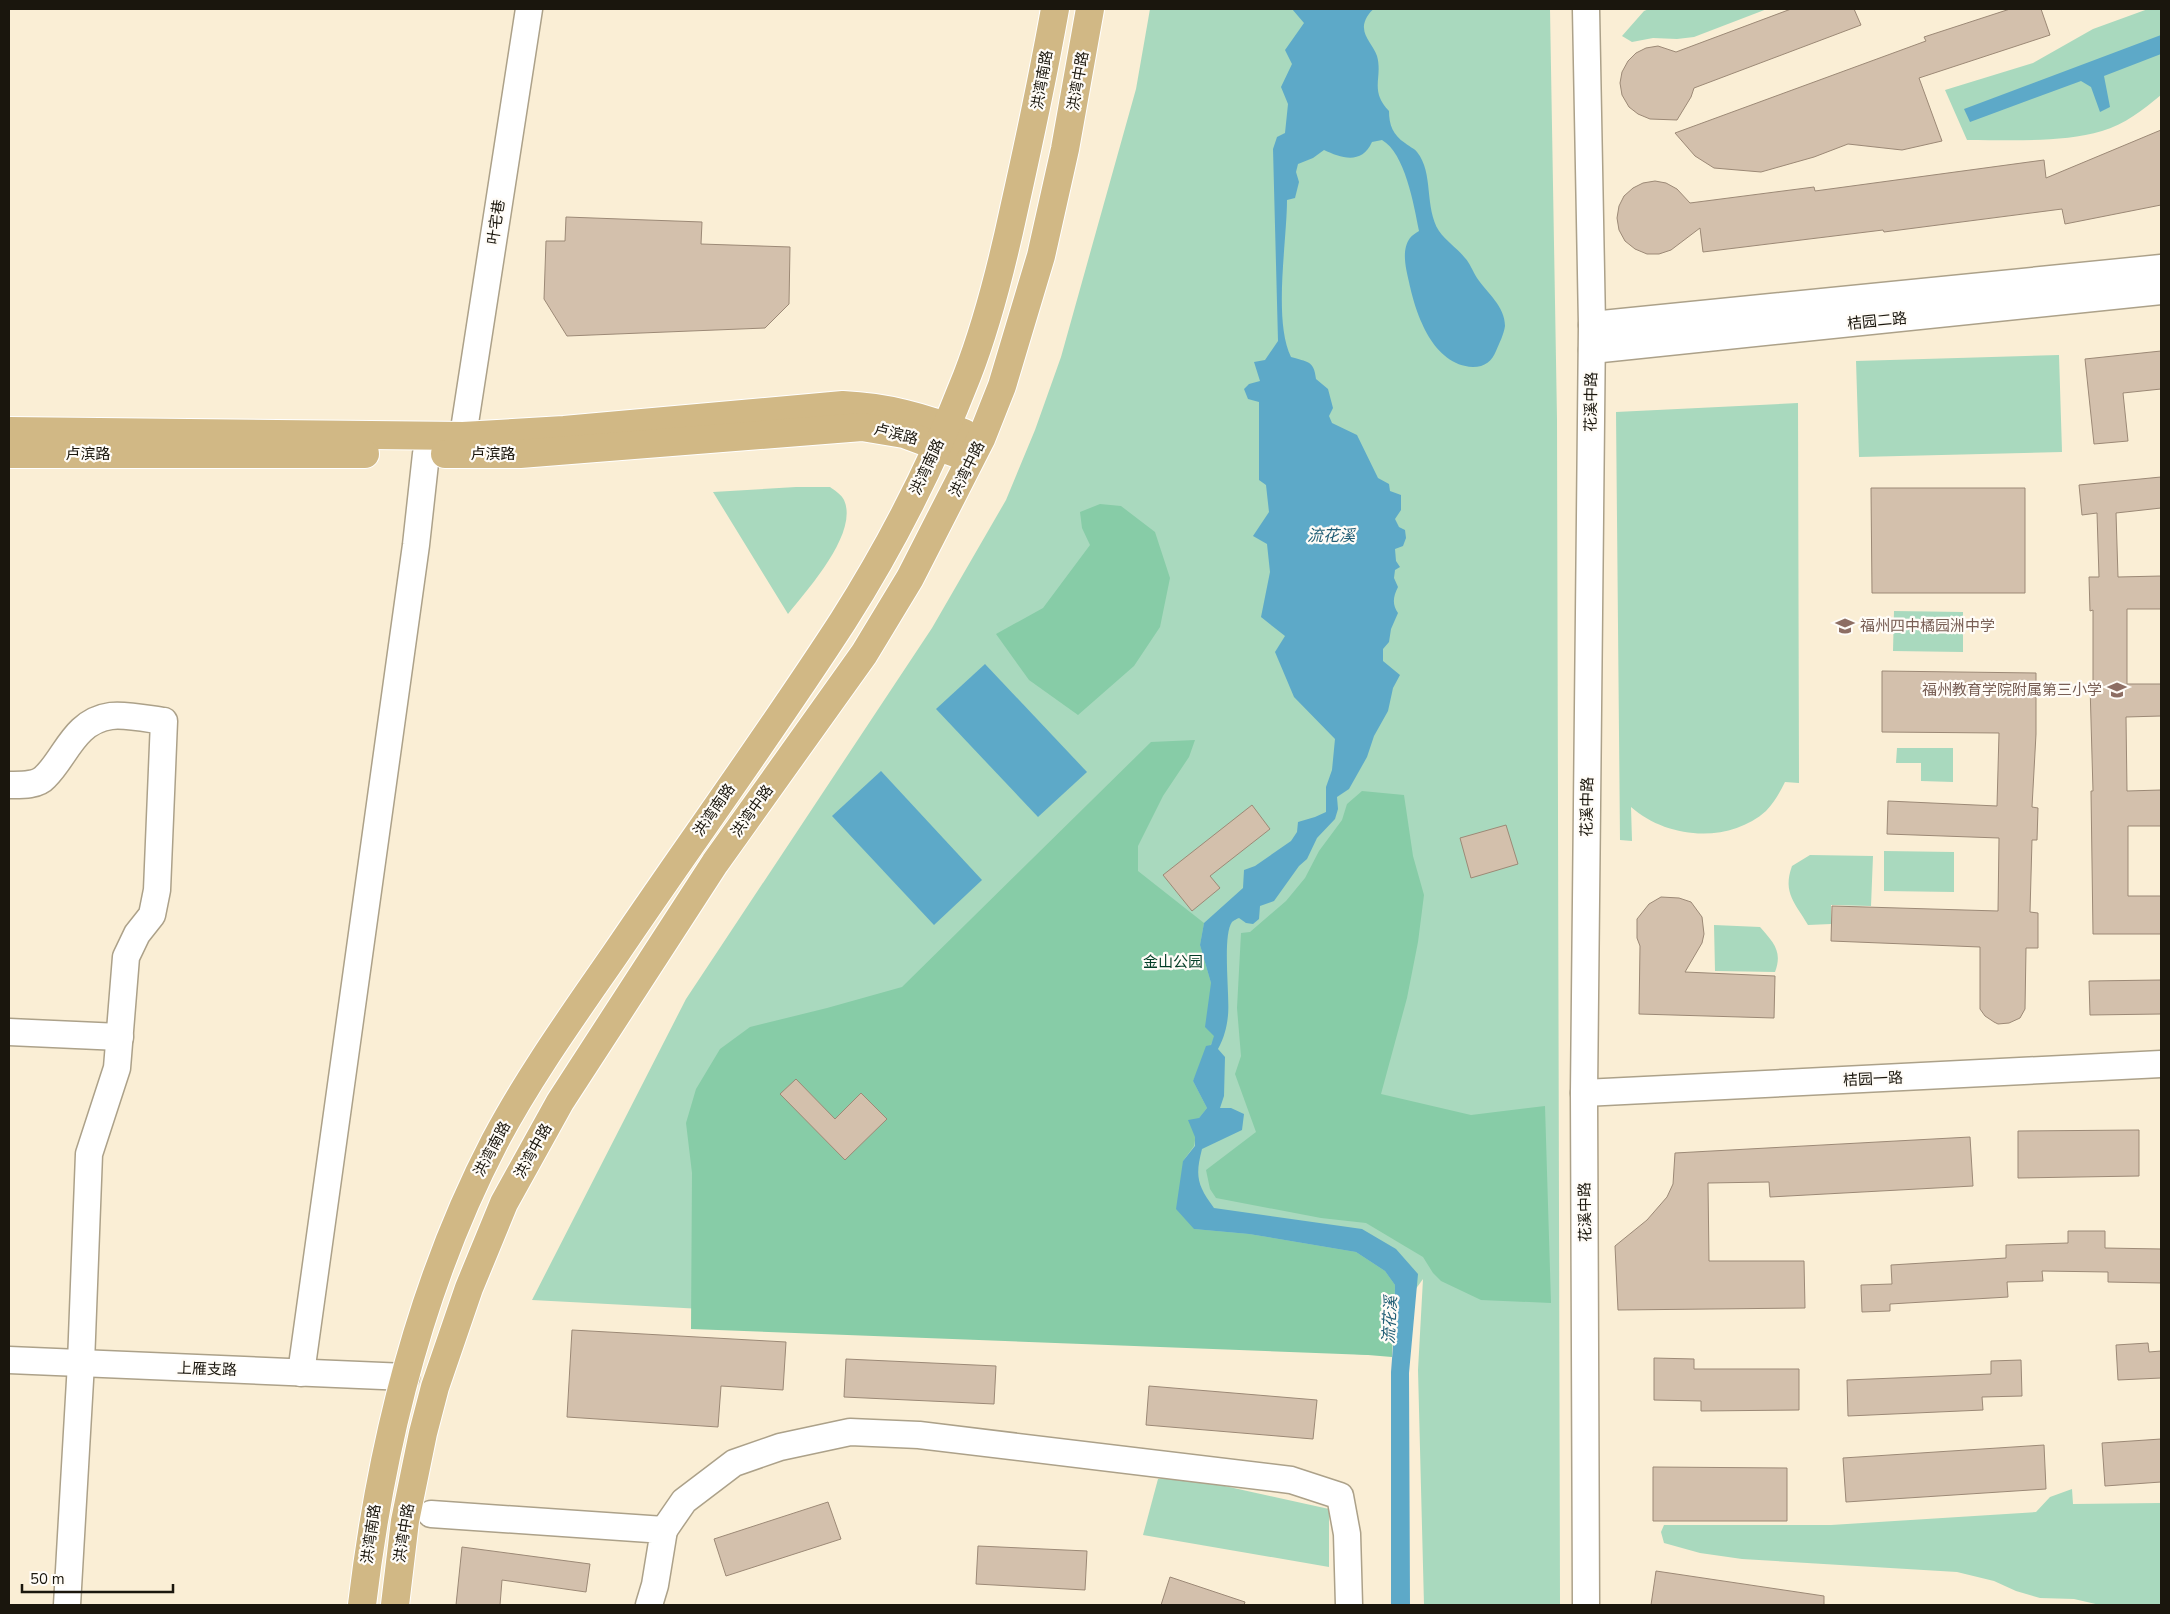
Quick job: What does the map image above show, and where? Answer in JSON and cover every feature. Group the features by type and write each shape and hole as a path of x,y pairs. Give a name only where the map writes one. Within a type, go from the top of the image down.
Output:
{"main road":[{"name":"洪湾南路","path":"362,1605 378,1491 419,1328 442,1260 476,1181 522,1094 847,614 866,584 929,467 968,374 993,295 1034,121 1055,9"},
{"name":"洪湾中路","path":"395,1605 405,1520 435,1386 469,1288 504,1202 560,1102 715,863 864,654 910,578 977,450 1002,386 1041,256 1065,150 1090,9"},
{"path":"9,431 463,436 564,430 843,405 873,406 894,410 942,436"},
{"name":"卢滨路","path":"9,454 520,454 862,427 904,434 942,436 977,450"}],"street":[{"name":"叶宅巷","path":"463,436 530,9"},
{"name":"花溪中路","path":"1586,9 1592,337 1584,1093 1586,1605"},
{"name":"桔园二路","path":"1592,337 2161,268"},
{"name":"桔园二路","path":"1592,337 2161,291"},
{"path":"301,1373 416,545 426,454"},
{"path":"9,785 27,785 45,778 71,740 92,723 111,716 164,721 157,890 152,915 136,934 126,957 117,1068 89,1154 81,1363 67,1605"},
{"path":"9,1032 120,1037"},
{"name":"桔园一路","path":"1584,1093 2161,1064"},
{"name":"上雁支路","path":"9,1360 406,1377"},
{"path":"649,1605 655,1585 664,1530 684,1501 734,1463 780,1446 850,1432 919,1435 1291,1480 1340,1496 1347,1534 1350,1605"},
{"path":"431,1514 664,1530"}],"green space":[{"name":"金山公园","path":"1150,9 1550,9 1557,419 1560,1605 1424,1605 1418,1370 1423,1279 1368,1355 819,1315 532,1300 686,999 932,628 1006,500 1035,430 1061,357 1136,89"},
{"path":"1649,9 1767,9 1694,37 1677,39 1653,38 1632,42 1622,36 1644,11"},
{"path":"2148,9 2161,9 2161,95 2141,111 2126,121 2110,128 2086,135 2035,140 1967,140 1945,90 2033,63 2093,29"},
{"path":"2059,355 2062,452 1859,457 1856,361"},
{"path":"1798,403 1799,783 1785,782 1769,808 1751,822 1717,833 1680,831 1662,826 1646,818 1631,807 1632,841 1620,840 1616,412"},
{"path":"830,487 843,498 847,513 838,544 829,560 788,614 713,492"},
{"path":"1100,504 1121,506 1155,532 1170,578 1160,627 1134,666 1078,715 1029,680 996,634 1043,608 1090,545 1082,528 1080,512"},
{"path":"1894,611 1963,612 1963,652 1893,651"},
{"path":"1195,740 1189,757 1163,796 1138,846 1138,871 1204,923 1200,945 1211,983 1215,1036 1193,1081 1207,1108 1199,1118 1194,1146 1183,1161 1194,1229 1249,1234 1356,1252 1385,1271 1395,1285 1392,1357 691,1329 692,1173 686,1123 696,1089 720,1049 750,1027 902,987 1151,742"},
{"path":"1897,748 1953,748 1953,782 1921,781 1921,763 1896,763"},
{"path":"1362,791 1404,795 1413,856 1424,895 1418,942 1407,998 1381,1094 1471,1115 1545,1106 1551,1303 1481,1300 1441,1281 1433,1273 1423,1257 1366,1223 1321,1218 1216,1198 1210,1189 1206,1170 1256,1132 1235,1074 1241,1056 1237,1008 1241,933 1250,932 1286,901 1305,878 1319,851 1342,820 1347,804"},
{"path":"1884,851 1954,852 1954,892 1884,891"},
{"path":"1810,855 1873,856 1871,906 1831,905 1831,924 1808,925 1792,898 1789,875 1792,866"},
{"path":"1714,925 1760,927 1773,942 1777,952 1778,958 1775,972 1715,971"},
{"path":"1175,1475 1329,1509 1329,1567 1143,1535 1158,1479"},
{"path":"2072,1489 2073,1504 2161,1503 2161,1605 2100,1605 2074,1599 2040,1598 2016,1591 1994,1581 1957,1572 1742,1559 1700,1553 1664,1543 1661,1532 1664,1525 1831,1525 2036,1512 2050,1497"}],"water":[{"name":"流花溪","path":"1292,9 1374,9 1365,20 1364,31 1377,56 1378,90 1383,104 1389,111 1392,129 1397,137 1416,151 1422,160 1434,222 1445,238 1467,260 1477,278 1495,300 1502,312 1505,326 1492,358 1484,365 1477,367 1459,364 1447,358 1429,336 1416,309 1406,266 1405,254 1407,243 1419,231 1411,194 1397,156 1382,140 1372,142 1363,154 1357,157 1344,157 1324,150 1313,158 1298,164 1296,172 1299,182 1295,198 1287,200 1282,280 1283,323 1286,341 1291,357 1309,363 1314,368 1316,379 1328,389 1333,408 1329,416 1332,423 1357,435 1378,478 1389,484 1390,491 1401,495 1401,510 1395,519 1399,527 1405,530 1406,538 1403,546 1395,549 1396,561 1400,567 1395,570 1394,578 1398,587 1394,600 1398,613 1391,629 1389,642 1383,649 1383,661 1400,675 1393,688 1388,711 1374,736 1367,757 1349,789 1337,797 1338,809 1335,819 1317,838 1307,859 1299,866 1274,901 1260,906 1259,919 1253,924 1246,923 1238,918 1232,922 1229,929 1227,940 1228,1015 1225,1032 1218,1049 1225,1057 1224,1096 1220,1108 1231,1108 1244,1114 1242,1130 1202,1149 1198,1173 1204,1193 1214,1208 1362,1229 1396,1249 1418,1274 1409,1373 1410,1605 1391,1605 1391,1372 1395,1285 1385,1271 1356,1252 1249,1234 1194,1229 1176,1209 1183,1161 1195,1146 1195,1137 1188,1120 1199,1118 1207,1108 1193,1081 1206,1046 1211,1045 1214,1036 1205,1027 1211,983 1200,945 1204,923 1243,888 1244,870 1255,866 1291,841 1297,832 1298,822 1326,812 1326,787 1332,770 1335,739 1294,697 1275,652 1285,636 1261,617 1270,572 1267,544 1253,536 1269,512 1266,485 1259,480 1259,402 1248,399 1244,389 1249,384 1260,381 1254,362 1265,360 1278,341 1273,149 1277,137 1285,133 1288,104 1281,87 1292,64 1285,50 1304,23"},
{"path":"2161,35 2161,54 2104,76 2110,107 2100,112 2091,87 2081,81 1970,122 1964,109"},
{"path":"985,664 1087,772 1038,817 936,709"},
{"path":"881,771 982,880 934,925 832,816"}],"building":[{"path":"1791,9 1854,9 1861,25 1694,88 1691,97 1677,120 1650,119 1638,114 1629,107 1622,95 1620,83 1622,72 1628,61 1636,53 1646,48 1658,46 1676,52"},
{"path":"2010,9 2041,9 2050,35 1919,78 1942,141 1902,150 1848,144 1814,157 1761,172 1714,168 1695,156 1675,133 1926,41 1924,37"},
{"path":"2161,130 2161,205 2065,224 2062,209 1884,232 1883,230 1703,252 1700,228 1671,250 1659,254 1647,254 1635,249 1625,241 1619,230 1617,218 1619,206 1624,196 1633,188 1643,183 1655,181 1666,183 1677,189 1690,203 1814,187 1815,191 2044,160 2046,178"},
{"path":"566,217 702,222 701,244 790,247 789,304 765,328 567,336 544,299 546,241 565,241"},
{"path":"2161,351 2161,389 2123,393 2128,441 2094,444 2085,359"},
{"path":"2161,477 2161,508 2116,513 2118,577 2161,576 2161,609 2127,609 2127,684 2161,684 2161,716 2126,717 2127,791 2161,790 2161,826 2128,826 2128,896 2161,896 2161,934 2093,934 2091,791 2093,791 2090,685 2093,685 2093,610 2090,611 2089,577 2099,577 2097,513 2082,515 2079,485"},
{"path":"1871,488 2025,488 2025,593 1872,593"},
{"path":"1882,671 2036,673 2036,734 2032,807 2038,808 2037,840 2032,840 2030,912 2038,913 2038,948 2026,948 2025,1009 2020,1018 2009,1023 1998,1024 1985,1016 1980,1009 1980,947 1831,941 1832,906 1998,911 1999,838 1887,834 1888,801 1997,806 1999,733 1882,732"},
{"path":"1252,805 1270,829 1210,876 1220,888 1192,911 1163,875"},
{"path":"1506,825 1518,864 1471,878 1460,838"},
{"path":"1661,897 1679,898 1691,902 1702,917 1704,934 1702,943 1685,972 1775,976 1774,1018 1639,1014 1640,946 1637,938 1637,919 1649,904"},
{"path":"2161,980 2161,1014 2090,1015 2089,981"},
{"path":"796,1079 835,1119 861,1093 887,1119 845,1160 780,1094"},
{"path":"2139,1130 2139,1176 2018,1178 2018,1131"},
{"path":"1970,1137 1973,1186 1770,1197 1769,1182 1708,1183 1709,1261 1804,1261 1805,1308 1618,1310 1615,1246 1647,1220 1667,1197 1673,1184 1675,1153"},
{"path":"2068,1231 2105,1231 2105,1248 2161,1249 2161,1283 2108,1282 2108,1272 2042,1271 2043,1281 2007,1282 2008,1297 1890,1304 1890,1311 1862,1312 1861,1285 1892,1284 1891,1265 2006,1258 2006,1245 2068,1243"},
{"path":"572,1330 786,1342 783,1390 721,1386 718,1427 567,1417"},
{"path":"2148,1343 2149,1352 2161,1351 2161,1378 2118,1380 2116,1345"},
{"path":"1654,1358 1694,1359 1694,1369 1799,1369 1799,1410 1701,1411 1701,1401 1654,1400"},
{"path":"846,1359 996,1366 994,1404 844,1397"},
{"path":"2021,1360 2022,1396 1982,1397 1983,1410 1848,1416 1847,1380 1991,1374 1991,1361"},
{"path":"1149,1386 1317,1400 1313,1439 1146,1425"},
{"path":"2161,1439 2161,1482 2105,1486 2102,1443"},
{"path":"2044,1445 2046,1489 1846,1502 1843,1458"},
{"path":"1653,1467 1787,1468 1787,1521 1653,1521"},
{"path":"828,1502 841,1539 726,1576 714,1539"},
{"path":"978,1546 1087,1551 1085,1590 976,1584"},
{"path":"462,1547 590,1564 586,1592 502,1580 500,1605 456,1605"},
{"path":"1656,1571 1824,1596 1824,1605 1651,1605"},
{"path":"1170,1577 1245,1602 1244,1605 1161,1605"}],"place":[{"name":"福州四中橘园洲中学","path":"1845,626"},
{"name":"福州教育学院附属第三小学","path":"2117,690"}]}
